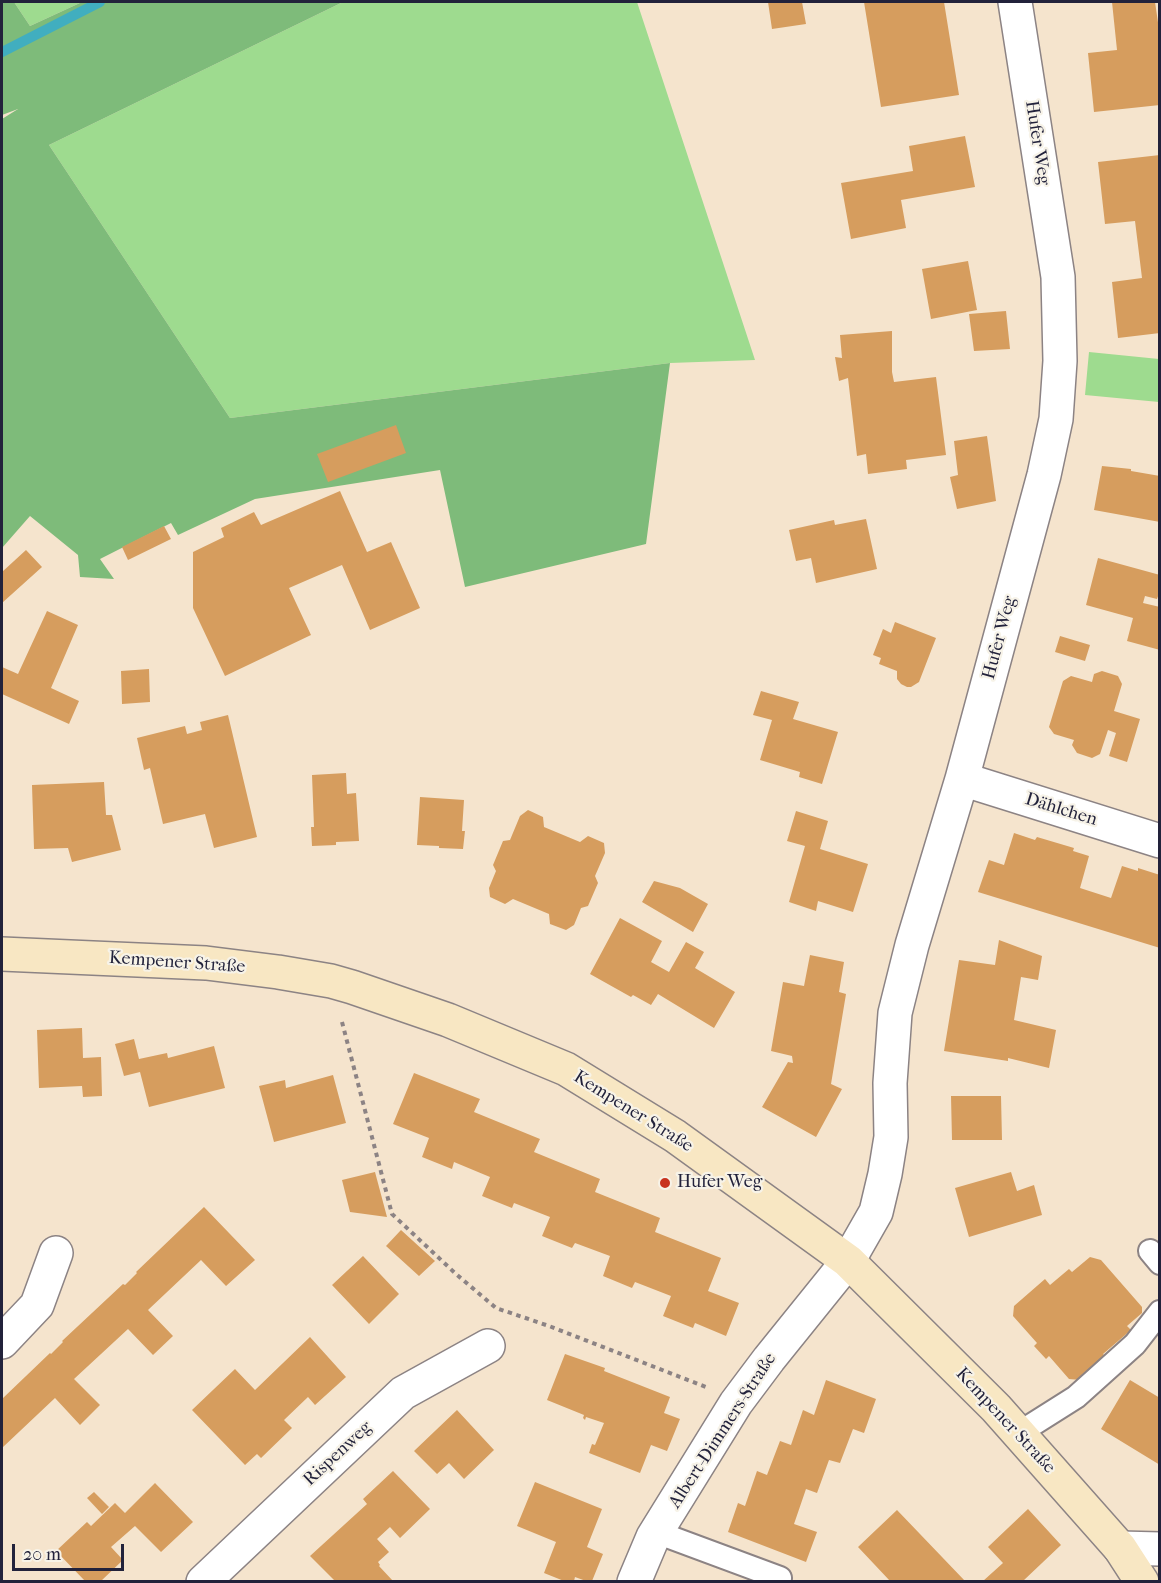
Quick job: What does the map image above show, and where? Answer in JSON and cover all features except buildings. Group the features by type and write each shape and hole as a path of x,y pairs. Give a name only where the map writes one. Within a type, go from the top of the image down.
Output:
{"main road":[{"name":"Kempener Straße","path":"2,954 206,963 331,981 448,1020 566,1070 675,1136 848,1261 1019,1433 1120,1548 1142,1581"}],"street":[{"name":"Hufer Weg","path":"848,1261 876,1212 891,1137 890,1083 895,1013 912,945 962,779 1044,475 1056,419 1060,361 1058,278 1016,2"},
{"name":"Dählchen","path":"962,779 1160,841"},
{"path":"2,1342 37,1305 56,1253"},
{"name":"Albert-Dimmers-Straße","path":"634,1581 656,1532 736,1403 768,1359 848,1261"},
{"name":"Rispenweg","path":"202,1581 403,1393 488,1346"},
{"path":"1120,1548 1160,1549"}],"lane":[{"path":"1019,1433 1076,1397 1135,1344 1160,1312"},
{"path":"656,1532 780,1578"}],"path":[{"path":"331,981 392,1214 496,1308 549,1326 708,1389 736,1403"}],"green space":[{"path":"2,2 14,2 30,26 82,2 343,2 49,145 230,418 670,363 646,544 465,587 440,470 255,499 178,535 171,523 100,559 114,579 80,577 78,555 30,516 2,548 2,119 18,109 2,115"},
{"path":"14,2 82,2 30,26"},
{"path":"343,2 637,2 755,360 670,363 230,418 49,145"},
{"path":"1089,352 1159,359 1159,402 1085,395"}],"waterway":[{"path":"2,52 100,2"}],"place":[{"name":"Hufer Weg","path":"665,1183"}]}
